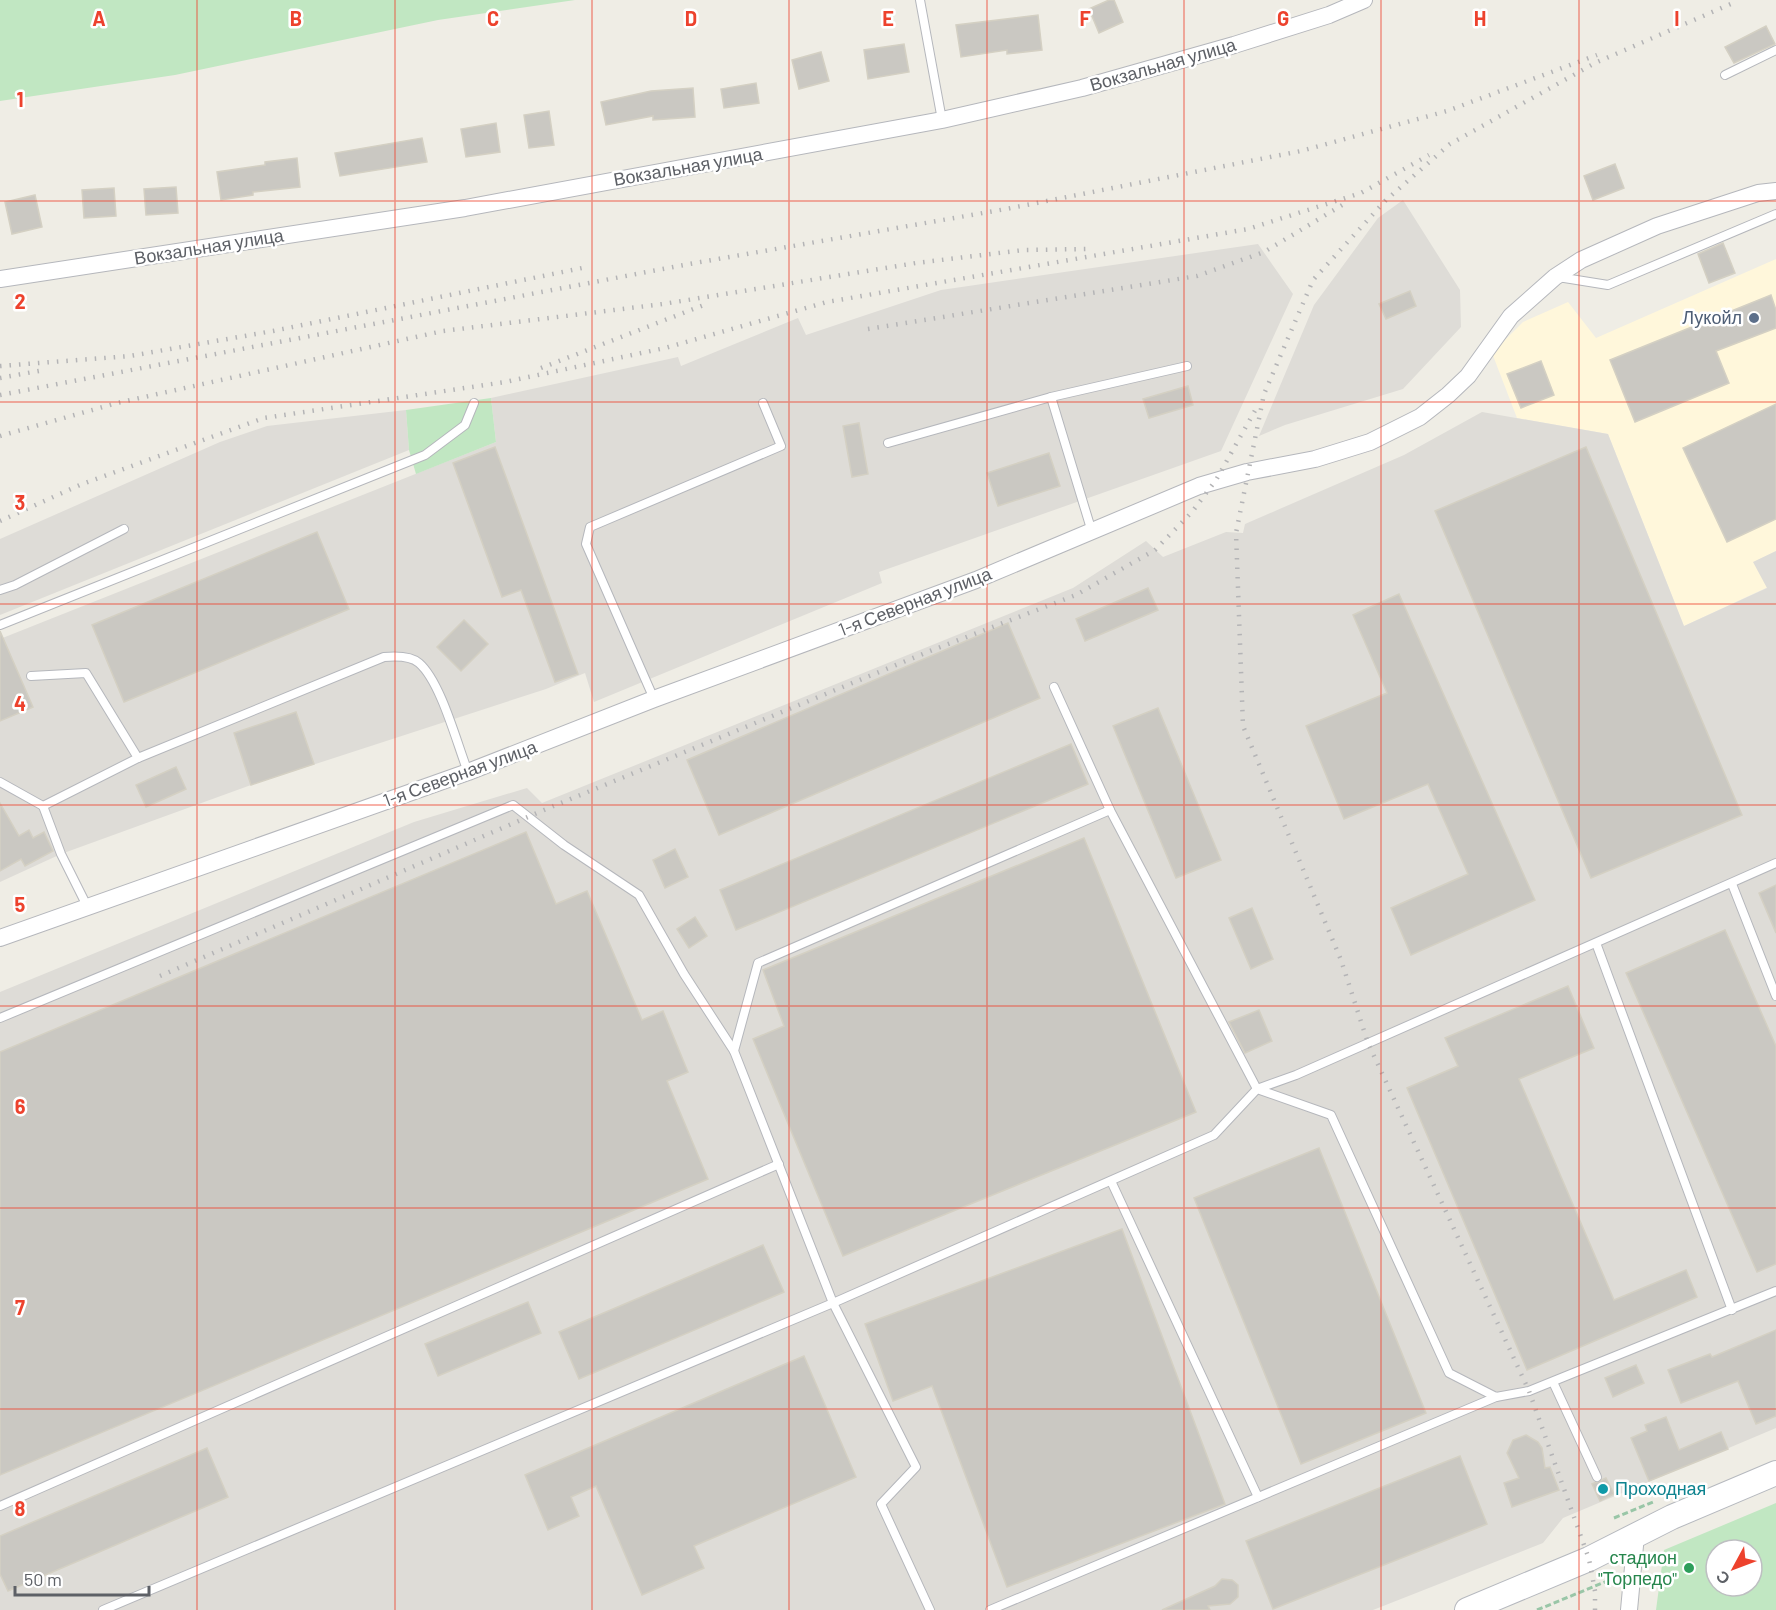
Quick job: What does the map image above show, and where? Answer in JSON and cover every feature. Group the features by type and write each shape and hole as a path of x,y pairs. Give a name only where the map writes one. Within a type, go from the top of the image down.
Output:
{"street":[{"name":"Вокзальная улица","path":"0,279 465,208 942,120 1082,88 1223,48 1329,15 1364,0"},
{"name":"1-я Северная улица","path":"0,938 468,772 654,699 976,580 1208,483 1325,457 1395,430 1448,396 1468,376 1511,316 1555,277 1581,260 1657,226 1758,193 1776,191"},
{"path":"1467,1610 1565,1570 1636,1535 1776,1473"},
{"path":"1629,1610 1636,1535"}],"lane":[{"path":"920,0 942,120"},
{"path":"1725,75 1776,50"},
{"path":"1555,277 1608,285 1776,214"},
{"path":"888,442 1051,397 1187,366"},
{"path":"1051,397 1092,533"},
{"path":"0,625 425,455 465,425 474,403"},
{"path":"654,699 586,544 590,527 781,446 763,403"},
{"path":"0,590 15,585 124,529"},
{"path":"43,806 138,758 384,657 398,656 418,662 438,687 468,772"},
{"path":"32,676 86,673 138,758"},
{"path":"1054,687 1110,810 1257,1089 1331,1115 1449,1373 1496,1397"},
{"path":"0,782 43,806 61,854 87,906"},
{"path":"0,1018 513,805 564,845 639,895 684,974 734,1051 833,1303 916,1467 881,1504 930,1610"},
{"path":"734,1051 758,963 1110,810"},
{"path":"103,1610 833,1303 1111,1181 1214,1135 1257,1089 1296,1075 1776,863"},
{"path":"1732,884 1776,996"},
{"path":"1596,943 1732,1310"},
{"path":"0,1506 778,1164"},
{"path":"1111,1181 1258,1497"},
{"path":"990,1610 1496,1397 1529,1391 1553,1382 1776,1292"},
{"path":"1553,1382 1597,1477"}],"path":[{"path":"1537,1610 1633,1570"}],"shaded area":[{"path":"1403,200 1460,290 1461,327 1403,389 1285,425 1259,436 1314,305 1378,218"},
{"path":"1258,244 1293,294 1221,451 879,572 882,583 594,702 585,673 546,689 251,785 61,854 0,882 0,639 496,442 491,398 678,357 681,366 798,318 806,335 941,290"},
{"path":"1776,259 1776,551 1754,562 1768,587 1684,626 1608,434 1517,418 1492,353 1523,322 1568,302 1596,338"},
{"path":"406,410 409,450 0,615 0,539 220,442 267,426"},
{"path":"1482,412 1608,434 1684,626 1767,588 1753,562 1776,551 1776,1428 1563,1518 1543,1543 1373,1610 0,1610 0,992 414,822 527,788 542,803 1073,588 1146,541 1163,557 1226,532 1243,533 1245,524 1404,455"}],"green space":[{"path":"0,0 575,0 438,20 175,75 0,101"},
{"path":"491,398 496,442 416,474 409,450 406,410"},
{"name":"стадион \"Торпедо\"","path":"1776,1503 1776,1610 1656,1610 1664,1550"}],"building":[{"path":"1114,0 1123,22 1099,33 1089,9"},
{"path":"1038,15 1042,50 1007,54 1007,50 961,57 956,25"},
{"path":"1766,26 1775,44 1734,63 1725,47"},
{"path":"904,44 909,72 868,79 864,50"},
{"path":"821,52 829,81 799,89 792,60"},
{"path":"756,83 759,103 724,108 721,89"},
{"path":"693,88 695,117 653,120 653,116 606,125 601,102 651,91"},
{"path":"549,111 554,145 529,148 524,115"},
{"path":"496,123 500,152 466,157 461,129"},
{"path":"422,138 427,162 340,176 335,153"},
{"path":"297,158 300,187 253,192 253,195 221,200 217,172"},
{"path":"1615,164 1624,188 1593,200 1584,176"},
{"path":"176,187 178,213 146,215 144,189"},
{"path":"114,188 116,216 84,218 82,190"},
{"path":"35,195 42,227 12,234 5,202"},
{"path":"1723,243 1735,273 1709,283 1698,254"},
{"path":"1410,291 1416,306 1386,319 1379,304"},
{"path":"1771,295 1776,310 1776,328 1716,351 1729,383 1635,422 1610,360"},
{"path":"1541,361 1554,395 1521,408 1507,374"},
{"path":"1188,386 1193,405 1149,418 1143,399"},
{"path":"1776,404 1776,519 1727,542 1683,448"},
{"path":"859,423 868,474 852,477 843,426"},
{"path":"495,447 578,674 555,682 521,590 502,597 453,463"},
{"path":"1586,447 1742,815 1591,878 1435,511"},
{"path":"1049,453 1060,486 998,506 987,473"},
{"path":"317,532 349,609 124,702 92,625"},
{"path":"1148,588 1158,610 1085,641 1076,619"},
{"path":"1399,594 1535,900 1411,955 1391,908 1468,874 1428,784 1344,819 1306,726 1387,693 1353,615"},
{"path":"464,620 488,644 461,671 437,647"},
{"path":"1008,623 1040,698 719,835 687,760"},
{"path":"0,631 33,707 0,721"},
{"path":"1158,708 1221,860 1176,878 1113,726"},
{"path":"296,712 314,764 251,785 234,733"},
{"path":"1071,744 1088,784 736,930 720,890"},
{"path":"176,767 186,789 146,807 136,785"},
{"path":"0,803 19,836 29,830 33,838 44,832 53,851 25,866 21,859 0,871"},
{"path":"526,832 556,904 587,891 642,1020 663,1011 688,1072 667,1081 708,1179 0,1475 0,1052"},
{"path":"1084,838 1196,1112 843,1256 753,1039 784,1026 763,970"},
{"path":"675,849 688,877 665,888 653,860"},
{"path":"1776,885 1776,933 1759,893"},
{"path":"1252,908 1273,959 1251,969 1229,918"},
{"path":"695,917 707,936 689,948 677,929"},
{"path":"1725,930 1776,1046 1776,1264 1757,1272 1626,973"},
{"path":"1568,986 1594,1048 1519,1079 1614,1300 1686,1270 1697,1297 1527,1370 1407,1088 1458,1066 1445,1038"},
{"path":"1259,1010 1272,1041 1245,1053 1229,1022"},
{"path":"1319,1148 1426,1413 1301,1464 1194,1198"},
{"path":"1122,1229 1225,1504 1007,1587 932,1386 893,1401 865,1324"},
{"path":"763,1245 784,1292 579,1379 559,1332"},
{"path":"528,1302 541,1333 438,1376 425,1344"},
{"path":"1776,1330 1776,1416 1756,1424 1738,1381 1681,1403 1668,1370 1710,1354 1712,1357"},
{"path":"804,1356 856,1477 694,1546 704,1568 642,1595 596,1486 571,1497 579,1516 548,1530 525,1475"},
{"path":"1636,1365 1644,1383 1613,1397 1605,1378"},
{"path":"1666,1417 1679,1450 1721,1432 1728,1449 1649,1481 1631,1438 1647,1431 1645,1425"},
{"path":"1526,1435 1538,1442 1542,1448 1545,1468 1550,1467 1559,1490 1512,1507 1504,1483 1519,1478 1507,1453 1513,1440"},
{"path":"207,1448 228,1497 8,1591 0,1574 0,1536"},
{"path":"1460,1456 1487,1524 1273,1609 1246,1541"},
{"name":"Проходная","path":"1606,1478 1614,1494 1600,1501 1592,1484"},
{"path":"1222,1579 1232,1580 1238,1585 1238,1597 1230,1604 1208,1606 1210,1610 1162,1610 1215,1586"}],"railway":[{"path":"1595,1610 1595,1591 1589,1559 1529,1391 1368,1043 1341,960 1243,726 1236,533 1264,394 1313,280 1386,200 1450,144 1595,63 1733,3"},
{"path":"0,395 689,264 1006,209 1301,151 1447,111 1597,55"},
{"path":"0,521 82,484 264,418 505,382 665,348 827,302 1248,229 1361,193 1429,155"},
{"path":"868,329 1197,276 1264,252 1344,204"},
{"path":"0,436 117,403 443,331 663,304 916,263 1024,250 1089,249"},
{"path":"0,366 130,356 273,331 587,267"},
{"path":"541,368 709,303"},
{"path":"0,378 44,370"},
{"path":"160,976 544,810 930,651 1076,595 1155,550 1192,512 1216,480 1257,407"}],"place":[{"name":"Лукойл","path":"1754,318"},
{"name":"Проходная","path":"1603,1489"},
{"name":"стадион \"Торпедо\"","path":"1689,1568"}]}
